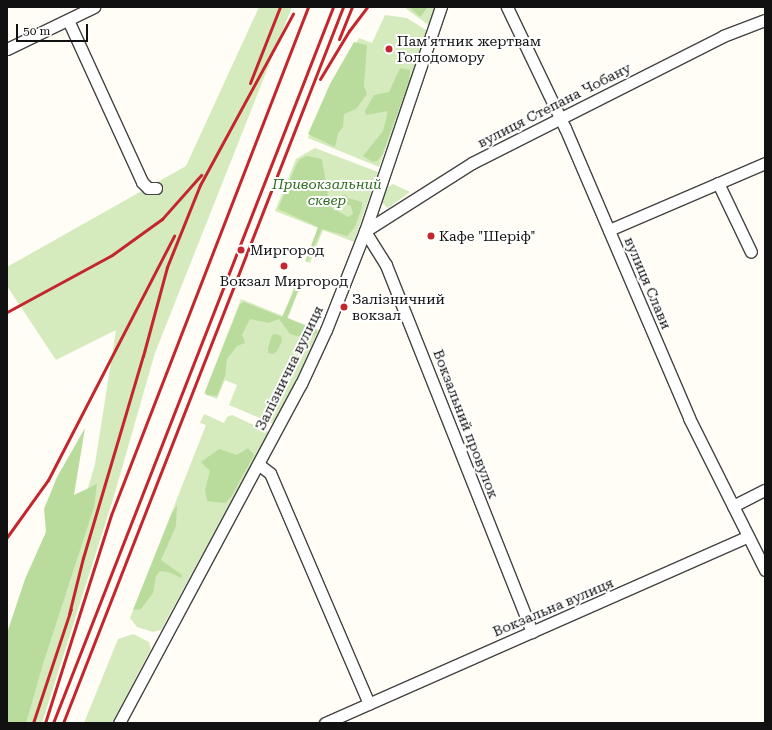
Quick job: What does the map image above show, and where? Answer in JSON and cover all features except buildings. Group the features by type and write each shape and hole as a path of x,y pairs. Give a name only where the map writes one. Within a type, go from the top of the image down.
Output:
{"street":[{"path":"7,48 94,7"},
{"name":"Залізнична вулиця","path":"120,723 258,464 326,330 365,231 442,7"},
{"name":"вулиця Слави","path":"507,7 560,119 689,418 765,570"},
{"path":"68,20 142,182 148,188 156,188"},
{"name":"вулиця Степана Чобану","path":"365,231 472,163 723,36 765,20"},
{"path":"609,230 765,163"},
{"path":"718,183 751,252"},
{"name":"Вокзальний провулок","path":"365,231 386,265 532,632"},
{"path":"258,464 270,473 369,704"},
{"path":"733,506 765,490"},
{"name":"Вокзальна вулиця","path":"325,723 748,536"}],"green space":[{"path":"259,7 292,7 155,353 114,496 42,723 20,723 95,464 116,330 56,360 7,286 7,267 186,166"},
{"path":"405,7 437,7 430,26"},
{"path":"409,7 428,7 420,17"},
{"path":"385,15 407,18 429,32 379,167 308,138 328,92 359,38 372,43"},
{"path":"354,42 367,45 364,86 367,94 356,109 344,114 343,127 338,133 335,147 308,134 330,84"},
{"path":"400,68 410,70 409,82 382,155 377,161 373,162 363,156 383,131 388,111 366,115 365,111 374,95 389,92"},
{"name":"Привокзальний сквер","path":"315,148 378,172 354,242 323,230 310,263 305,261 318,228 275,211 296,159"},
{"path":"307,156 322,159 330,207 348,217 353,214 351,206 340,202 342,195 346,195 348,198 362,202 362,207 355,227 347,236 322,229 307,262 306,261 318,227 278,209 296,165 300,159"},
{"path":"393,184 410,192 388,208 381,202 386,188"},
{"path":"296,282 301,284 288,318 319,330 289,397 274,424 229,405 237,385 225,380 217,399 204,394 241,299 283,316"},
{"path":"295,289 298,291 287,318 316,330 317,333 310,338 297,336 290,334 279,319 269,323 250,319 242,335 245,343 237,346 227,359 225,376 217,396 207,395 205,392 240,304 244,302 282,317"},
{"path":"276,334 281,336 282,341 277,351 273,354 268,353 272,335"},
{"path":"204,414 224,423 227,417 232,415 269,432 161,630 153,632 137,627 130,618 206,425 200,423"},
{"path":"85,428 74,495 97,484 94,507 43,664 26,723 7,723 7,633 25,579 46,532 44,509 57,477"},
{"path":"248,448 254,455 231,497 225,503 207,501 205,490 210,471 201,462 219,449 237,455"},
{"path":"177,505 176,526 161,560 182,575 181,578 169,572 160,571 156,576 153,593 141,609 133,610 172,513"},
{"path":"133,634 149,642 151,649 112,723 84,723 118,639"}],"railway":[{"path":"250,83 280,7"},
{"path":"45,723 111,515 308,7"},
{"path":"53,723 333,7"},
{"path":"63,723 343,7"},
{"path":"339,39 352,7"},
{"path":"320,79 349,31 367,7"},
{"path":"69,614 83,558 143,356 167,267 200,185 293,14"},
{"path":"7,312 112,255 162,219 201,175"},
{"path":"7,537 48,480 174,236"},
{"path":"33,723 71,609"}],"place":[{"name":"Пам'ятник жертвам Голодомору","path":"389,49"},
{"name":"Кафе \"Шеріф\"","path":"431,236"},
{"name":"Миргород","path":"241,250"},
{"name":"Вокзал Миргород","path":"284,266"},
{"name":"Залізничний вокзал","path":"344,307"}]}
